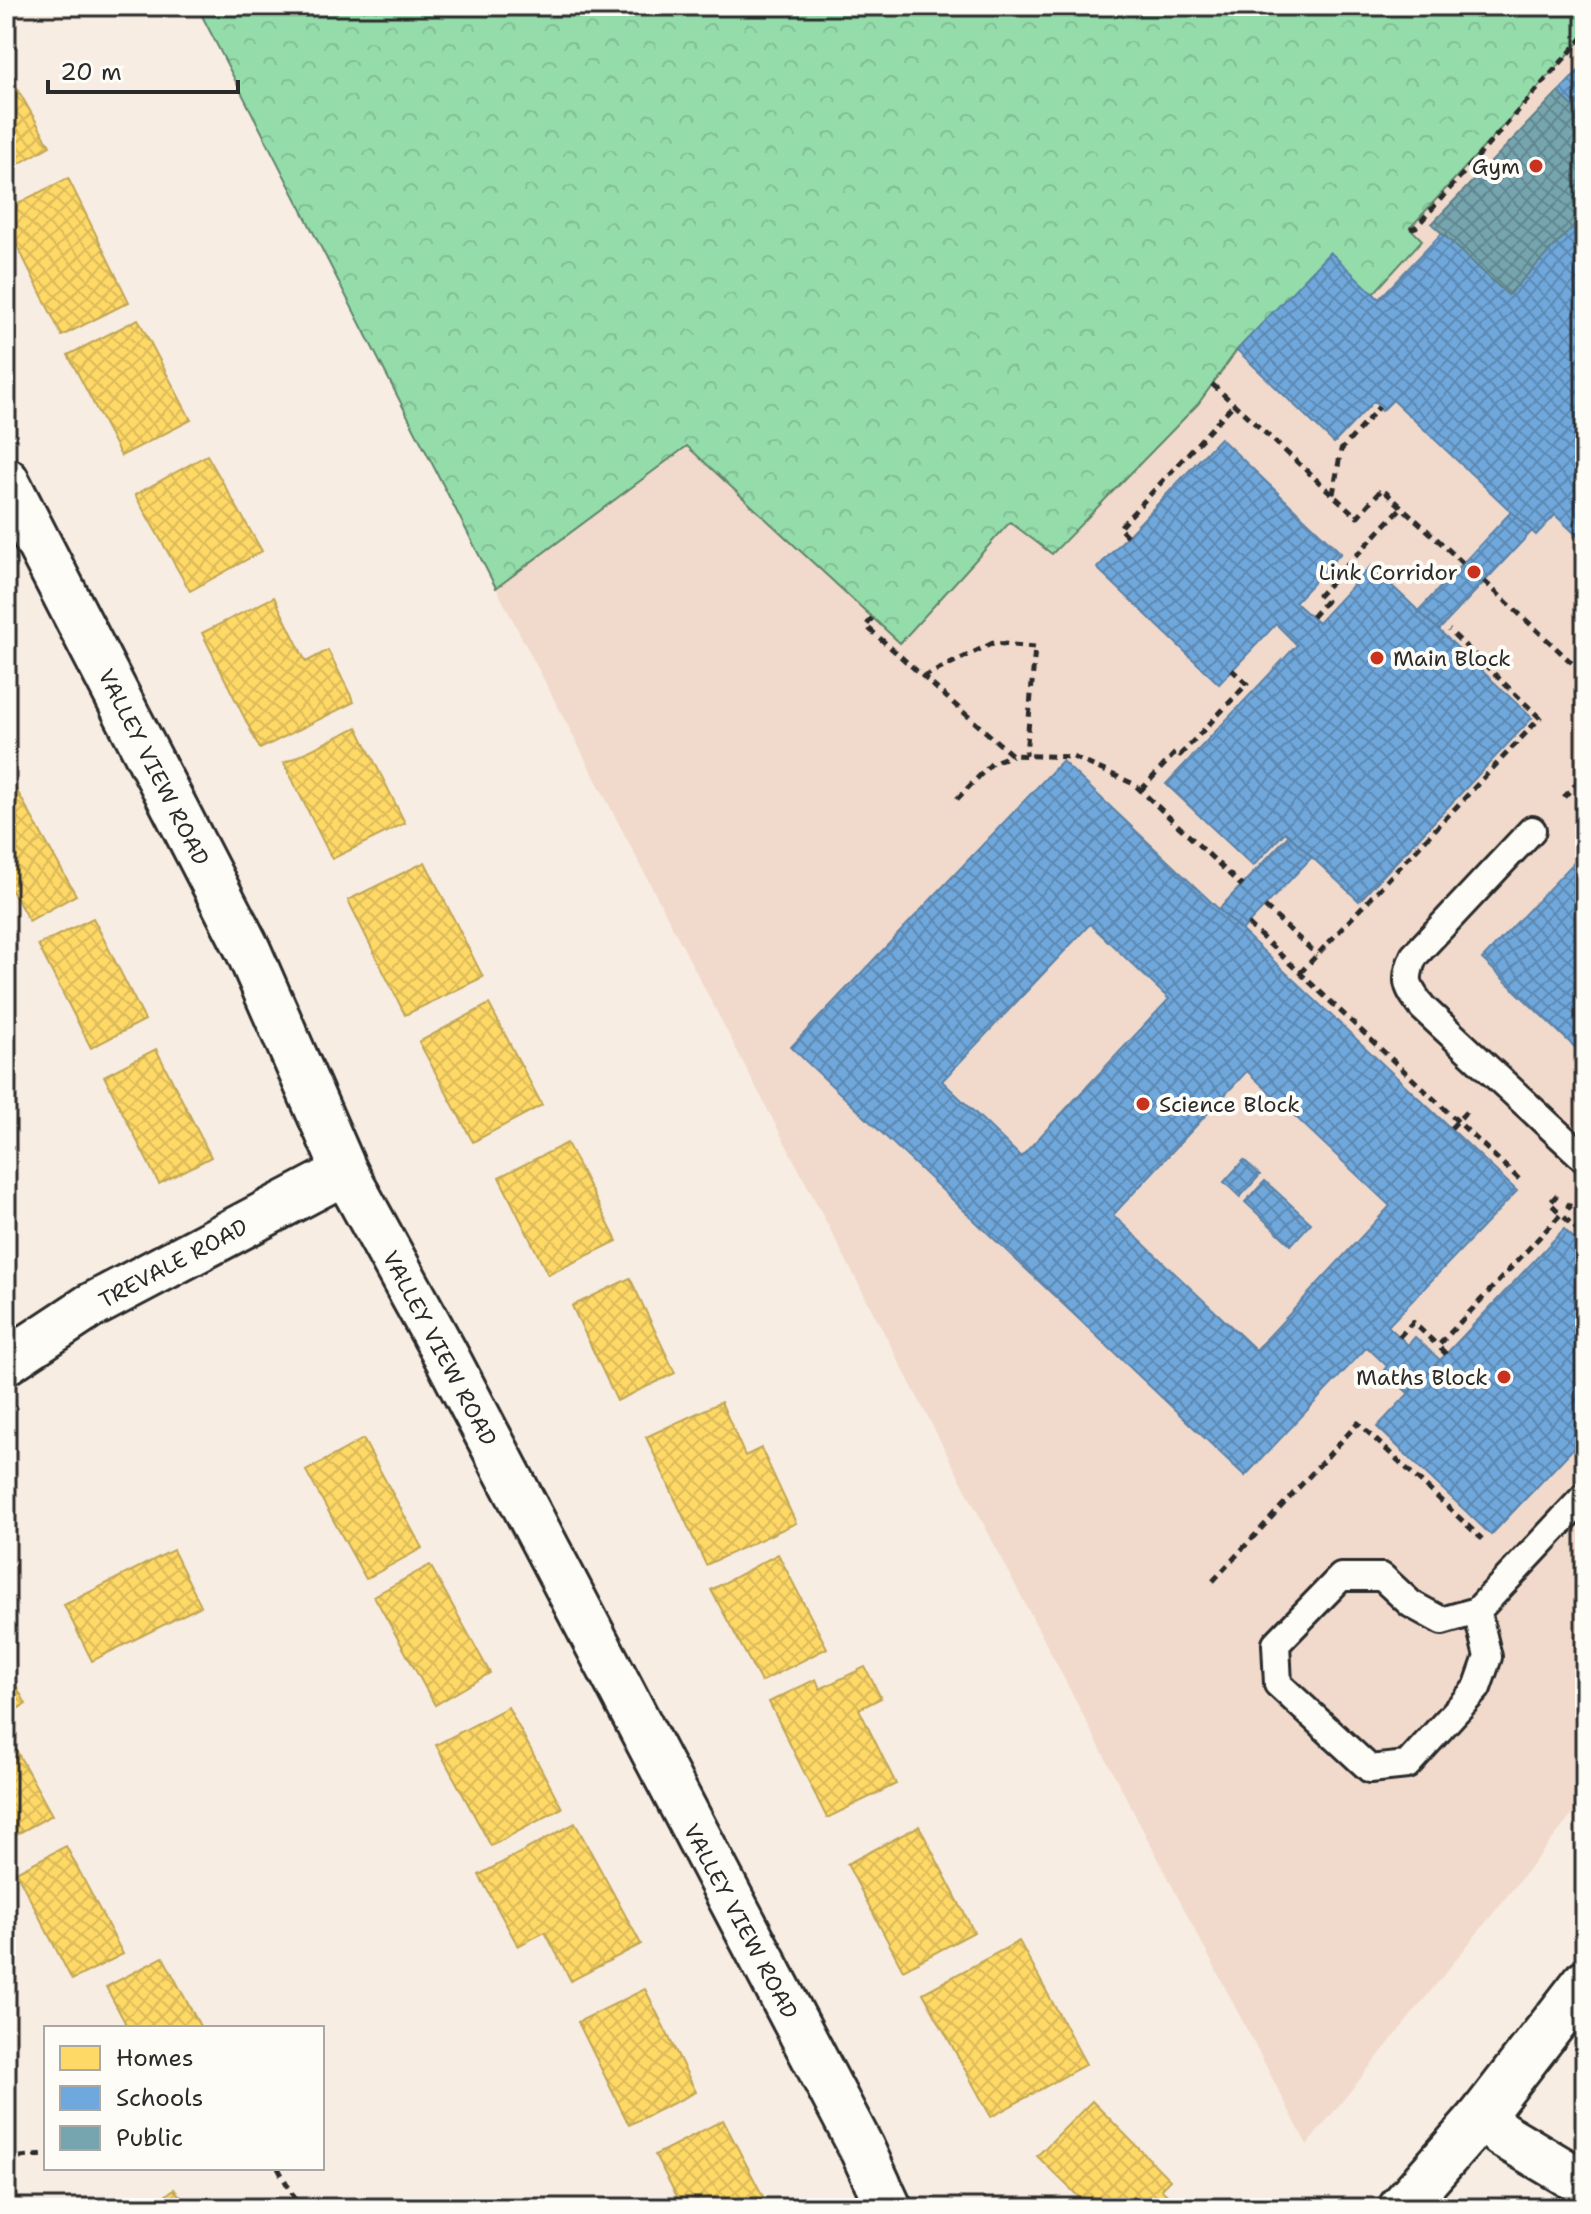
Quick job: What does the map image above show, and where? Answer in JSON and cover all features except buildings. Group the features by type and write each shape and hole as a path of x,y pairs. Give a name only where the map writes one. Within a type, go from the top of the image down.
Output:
{"street":[{"name":"VALLEY VIEW ROAD","path":"6,480 248,950 345,1172 444,1352 861,2147 889,2208"},
{"name":"TREVALE ROAD","path":"6,1362 89,1307 345,1172"},
{"path":"1401,2208 1480,2118 1585,1982"},
{"path":"1480,2118 1585,2184"}],"lane":[{"path":"1532,830 1414,956 1406,974 1409,990 1423,1008 1585,1159"},
{"path":"1477,1611 1488,1657 1477,1688 1407,1765 1370,1769 1278,1684 1276,1644 1341,1577 1382,1577 1411,1604 1442,1621 1477,1611 1585,1496"}],"path":[{"path":"1410,229 1416,227 1585,35"},
{"path":"1212,384 1357,517 1382,489 1463,563"},
{"path":"1127,536 1119,528 1234,404"},
{"path":"1333,495 1341,450 1379,407"},
{"path":"1168,477 1176,484"},
{"path":"1312,617 1326,601 1319,595 1402,507"},
{"path":"1484,581 1585,675"},
{"path":"872,618 866,626 1012,755"},
{"path":"1300,973 1445,814 1540,718 1449,630"},
{"path":"923,677 993,643 1035,647 1026,755"},
{"path":"1141,790 1176,752 1180,755 1247,684 1232,670"},
{"path":"957,799 992,763 1012,755 1073,757 1134,784 1242,886"},
{"path":"1265,907 1317,955"},
{"path":"1248,924 1520,1180"},
{"path":"1451,1128 1457,1121"},
{"path":"1550,1203 1585,1237"},
{"path":"1568,1206 1585,1222"},
{"path":"1438,1346 1561,1214"},
{"path":"1399,1337 1413,1322 1446,1354"},
{"path":"1213,1581 1358,1423 1482,1539 1493,1541"},
{"path":"6,2158 44,2155"},
{"path":"279,2170 300,2208"}],"shaded area":[{"path":"197,6 1585,6 1585,1799 1307,2145 496,588"}],"green space":[{"path":"197,6 1585,6 1585,36 1410,228 1422,240 1373,294 1330,253 1237,350 1198,404 1052,554 1010,522 900,643 687,446 496,588"}],"place":[{"name":"Gym","path":"1536,166"},
{"name":"Link Corridor","path":"1474,572"},
{"name":"Main Block","path":"1377,658"},
{"name":"Science Block","path":"1143,1104"},
{"name":"Maths Block","path":"1504,1377"}]}
